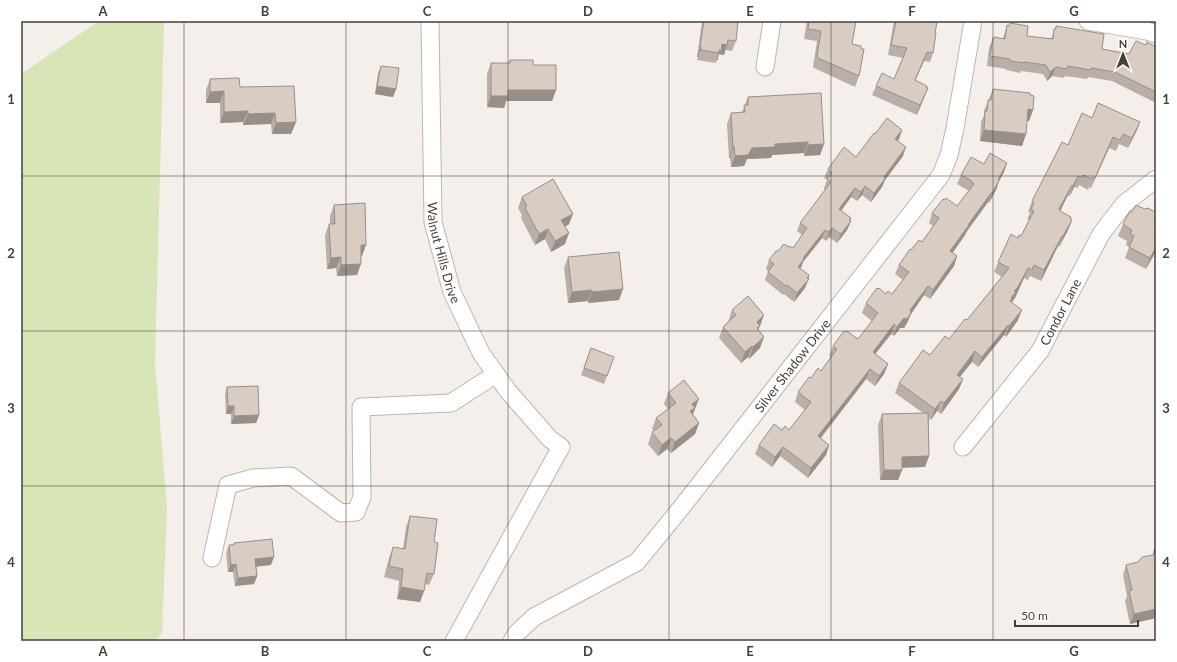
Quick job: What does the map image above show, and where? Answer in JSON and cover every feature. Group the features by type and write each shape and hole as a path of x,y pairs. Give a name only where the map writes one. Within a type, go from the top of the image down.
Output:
{"street":[{"name":"Walnut Hills Drive","path":"430,21 433,222 452,292 481,353 508,391 550,439 562,447 454,641"},
{"path":"765,67 772,21"},
{"name":"Silver Shadow Drive","path":"512,641 517,633 534,617 638,562 940,175 949,155 955,128 973,21"},
{"path":"1088,21 1147,31 1156,34"},
{"name":"Condor Lane","path":"963,447 1040,351 1101,234 1124,204 1156,179"},
{"path":"212,558 228,485 253,478 291,476 341,513 356,512 362,497 360,407 451,403 496,374"}],"green space":[{"path":"99,21 164,21 155,363 167,508 162,633 155,641 21,641 21,74"}],"building":[{"path":"704,21 738,21 736,41 728,40 727,45 722,44 721,51 719,50 719,53 701,50 700,46"},
{"path":"809,21 856,21 852,44 861,46 861,49 864,49 859,76 818,58 817,56 821,31 808,29"},
{"path":"896,21 937,22 933,53 927,52 915,80 928,88 920,105 876,86 882,73 894,79 907,48 891,45"},
{"path":"1010,23 1028,26 1027,36 1053,39 1054,29 1056,29 1056,26 1104,34 1102,49 1129,54 1136,41 1146,45 1147,42 1156,47 1156,92 1115,72 1068,66 1067,69 1056,67 1050,72 1046,65 1010,61 1010,59 990,56 993,38 1005,39 1007,25 1009,26"},
{"path":"510,60 533,60 533,65 556,65 556,90 508,90 508,96 491,96 491,63 510,63"},
{"path":"381,66 399,68 396,89 377,86"},
{"path":"239,78 240,87 294,86 296,122 276,123 275,113 248,114 248,111 224,112 224,91 210,92 210,79"},
{"path":"993,89 1030,93 1030,95 1034,96 1033,110 1028,109 1026,134 984,130 985,111 987,111 988,100 991,100"},
{"path":"821,93 824,144 808,145 808,142 775,144 775,147 752,148 748,155 735,156 731,113 745,112 744,105 748,105 748,97"},
{"path":"1098,103 1140,122 1132,138 1123,134 1120,140 1113,137 1095,178 1093,177 1092,179 1083,175 1081,178 1078,176 1059,209 1071,217 1070,219 1072,220 1044,270 1034,265 1032,270 1028,268 1018,287 1014,291 1016,292 1011,298 1012,299 1010,301 1022,310 982,357 975,351 957,375 963,379 944,403 941,401 935,409 899,383 923,350 930,355 945,336 949,339 965,319 967,320 1009,268 998,262 1011,234 1018,238 1019,235 1021,236 1034,211 1031,209 1034,203 1032,201 1062,142 1068,145 1082,113 1092,118"},
{"path":"887,118 902,130 895,139 906,147 874,193 865,186 861,192 855,188 839,209 851,218 849,220 851,221 841,234 832,228 829,232 825,230 803,258 804,259 798,267 809,275 807,278 809,279 797,293 768,272 774,264 769,260 784,244 793,248 807,228 800,223 831,182 827,179 832,173 828,169 844,147 856,157"},
{"path":"990,153 1007,163 998,180 999,181 950,251 957,256 933,290 928,286 910,310 911,313 908,318 903,319 897,327 894,324 873,352 888,364 879,376 870,369 818,436 829,445 811,468 783,447 775,457 759,445 774,424 782,430 785,426 789,430 811,402 798,392 818,368 821,371 837,349 833,346 844,331 847,331 858,339 878,313 866,303 877,288 886,294 888,291 892,294 909,272 899,265 910,249 911,250 919,240 922,242 939,218 932,213 943,199 944,200 946,198 957,206 974,184 972,181 961,175 971,157 984,164"},
{"path":"553,179 573,214 561,220 569,233 555,241 548,229 539,234 525,208 527,206 522,197"},
{"path":"365,203 366,245 361,245 361,264 341,265 341,257 331,258 329,224 335,224 334,205"},
{"path":"1136,205 1145,209 1148,208 1155,212 1156,211 1156,247 1150,258 1129,247 1134,236 1130,233 1132,230 1123,224 1130,211 1132,212"},
{"path":"619,252 623,289 572,292 568,257"},
{"path":"748,296 764,315 757,322 760,326 757,328 764,337 745,352 723,327 736,315 732,310"},
{"path":"591,348 614,357 607,376 584,368"},
{"path":"684,380 699,399 692,404 695,408 690,411 699,423 675,442 671,438 662,445 652,432 662,425 656,418 676,403 668,393"},
{"path":"258,386 259,415 234,416 234,406 228,406 227,387"},
{"path":"928,413 929,456 902,457 902,470 884,470 882,414"},
{"path":"410,516 437,519 434,542 438,543 434,574 427,573 424,591 401,587 403,569 389,566 393,547 405,549"},
{"path":"272,539 274,557 255,559 257,576 238,578 236,564 231,565 229,545 234,545 234,543"},
{"path":"1156,545 1156,609 1134,614 1129,591 1132,590 1126,565 1138,562 1142,557 1153,555"}]}
